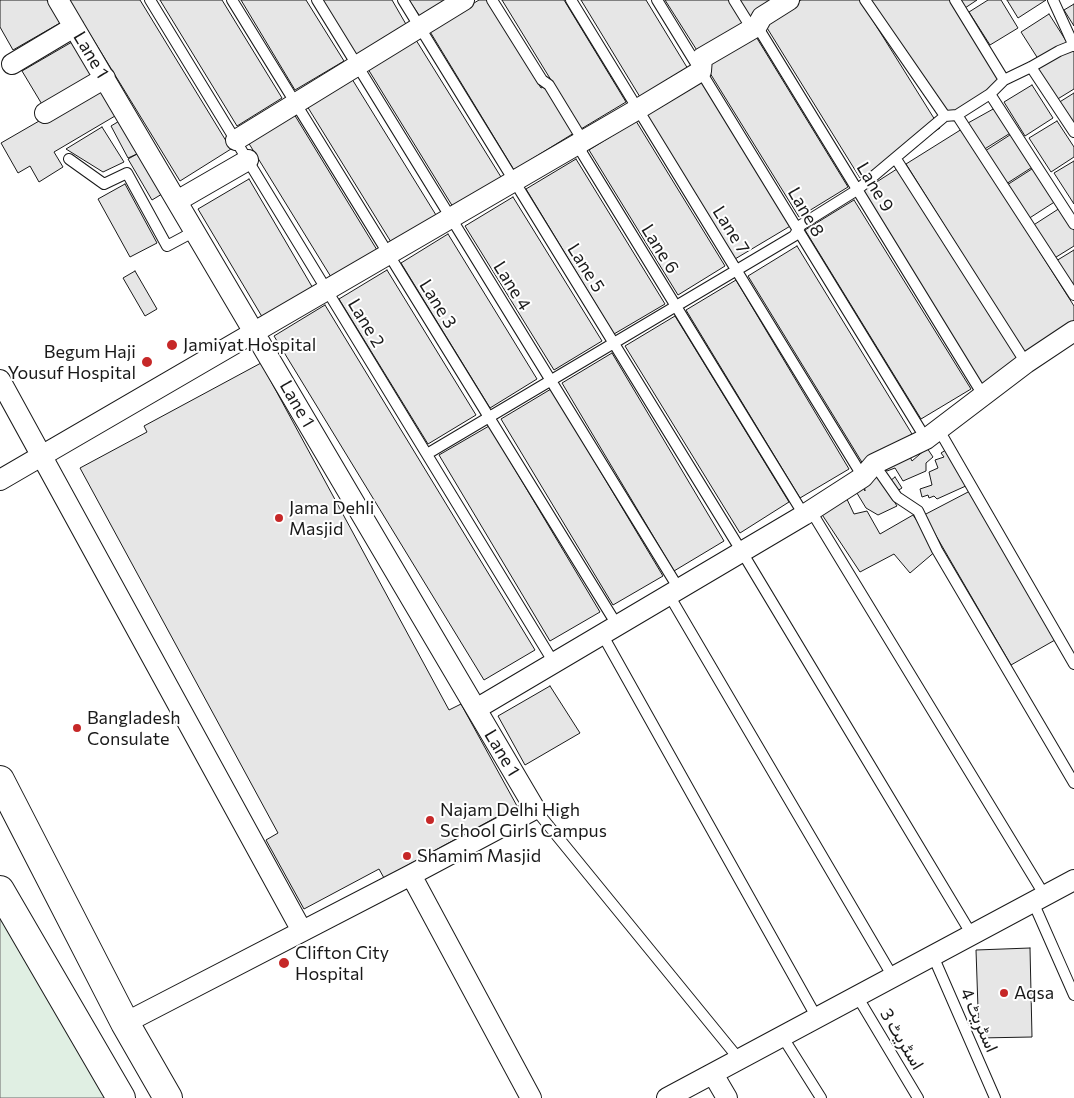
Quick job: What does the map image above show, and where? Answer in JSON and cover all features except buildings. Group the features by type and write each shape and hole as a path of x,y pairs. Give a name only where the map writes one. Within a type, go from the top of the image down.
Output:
{"main road":[{"path":"0,780 125,1023 168,1098"},
{"path":"0,890 121,1098"}],"street":[{"name":"Lane 1","path":"58,0 535,808"},
{"path":"236,140 464,0"},
{"path":"0,480 389,255 701,71 702,58 757,26 762,17 789,0"},
{"path":"12,64 74,27"},
{"path":"45,112 105,78"},
{"path":"177,201 248,160"},
{"path":"476,709 808,513 869,470 933,435 1026,363 1074,331"},
{"path":"0,380 302,931"},
{"path":"125,1023 411,875 535,808"},
{"path":"411,875 531,1098"},
{"path":"667,1098 1074,880"},
{"path":"713,1074 727,1098"}],"lane":[{"name":"Lane 2","path":"150,0 554,663"},
{"name":"Lane 3","path":"232,0 489,418 610,630 817,1018"},
{"name":"Lane 4","path":"317,0 550,380 674,592 893,977"},
{"name":"Lane 5","path":"402,0 742,552 972,935"},
{"name":"Lane 6","path":"492,0 580,136 582,153 808,513 1039,899 1074,995"},
{"name":"Lane 7","path":"571,0 737,270 869,470 897,497 918,511 937,550 1074,783"},
{"name":"Lane 8","path":"657,0 794,221 797,231 933,435 1074,664"},
{"name":"Lane 9","path":"734,0 747,21 757,26 983,395"},
{"path":"866,0 945,116"},
{"path":"955,0 1004,80"},
{"path":"427,454 794,236 801,225 857,190 945,116 957,115 990,94 1004,80 1073,45 1053,0"},
{"path":"1031,67 1074,132"},
{"path":"990,94 1074,224"},
{"path":"957,115 1074,295"},
{"path":"69,159 104,184 127,174 167,246 195,231"},
{"path":"896,159 1026,363"},
{"path":"535,808 739,1060"},
{"name":"اسٹریٹ 4","path":"933,956 995,1098"},
{"name":"اسٹریٹ 3","path":"857,996 918,1098"},
{"path":"782,1036 821,1098"}],"green space":[{"path":"0,891 121,1098 0,1098"}],"place":[{"name":"Jamiyat Hospital","path":"172,345"},
{"name":"Begum Haji Yousuf Hospital","path":"147,362"},
{"name":"Jama Dehli Masjid","path":"279,518"},
{"name":"Bangladesh Consulate","path":"77,728"},
{"name":"Najam Delhi High School Girls Campus","path":"430,820"},
{"name":"Shamim Masjid","path":"407,856"},
{"name":"Clifton City Hospital","path":"284,963"},
{"name":"Aqsa","path":"1004,993"}]}
